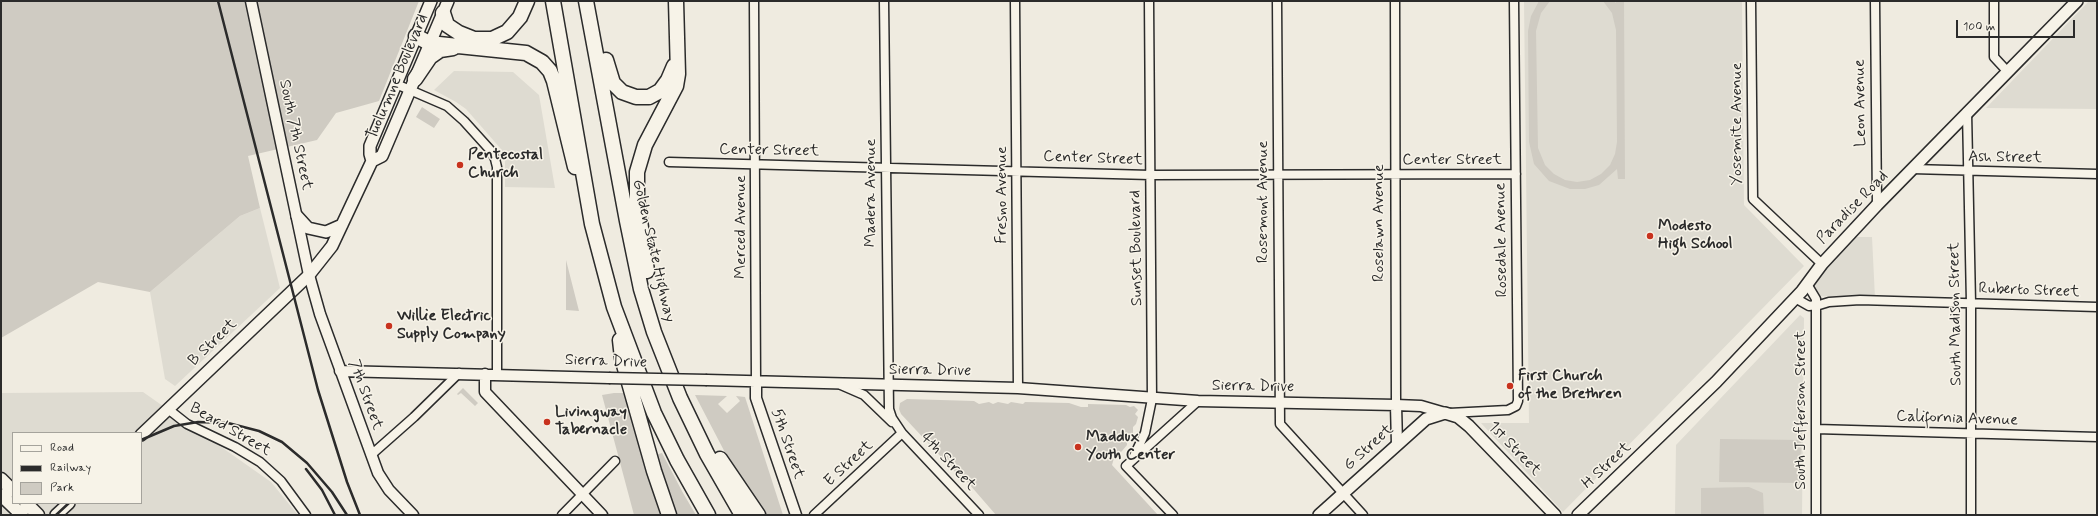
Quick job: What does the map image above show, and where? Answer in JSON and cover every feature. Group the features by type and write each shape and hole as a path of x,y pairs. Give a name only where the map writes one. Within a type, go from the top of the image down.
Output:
{"highway":[{"path":"413,85 430,57 440,50 492,39 507,32 520,17 527,1"},
{"path":"553,1 592,224"},
{"name":"Golden State Highway","path":"586,1 627,221 642,289 654,332 680,398 707,454 742,515"},
{"path":"591,1 609,76 613,84 622,92 629,96 643,98 660,91 672,72 677,52"},
{"path":"669,370 646,264 640,230 636,187 637,172 643,152 676,86 678,74 676,1"},
{"path":"446,7 447,25 472,43"},
{"path":"416,36 431,40 472,43 526,53 542,62 550,71 569,148 592,224 614,308 622,358 669,515"},
{"path":"614,308 654,413 677,460 708,515"},
{"path":"680,398 758,515"}],"main road":[{"name":"Tuolumne Boulevard","path":"372,161 370,146 431,1"},
{"name":"Paradise Road","path":"1657,441 1716,382 1795,298 1822,264 1877,205 2007,70 2077,1"},
{"name":"Tuolumne Boulevard","path":"309,275 332,246 372,161 382,156 446,7"},
{"path":"297,216 308,228 326,232 342,225"},
{"name":"B Street","path":"142,434 309,275"},
{"name":"G Street","path":"1319,515 1426,419 1445,413"},
{"name":"1st Street","path":"1445,413 1458,417 1469,426 1555,515"},
{"name":"H Street","path":"1578,515 1657,441"},
{"path":"1,480 12,490"},
{"path":"1,495 22,515"},
{"path":"27,504 38,515"},
{"path":"56,515 68,504"}],"street":[{"name":"South 7th Street","path":"251,1 309,275"},
{"name":"Merced Avenue","path":"754,1 756,381"},
{"name":"Madera Avenue","path":"884,1 888,385"},
{"name":"Fresno Avenue","path":"1015,1 1018,388"},
{"name":"Sunset Boulevard","path":"1133,458 1144,438 1152,399 1150,1"},
{"name":"Rosemont Avenue","path":"1277,1 1280,424 1342,494 1363,515"},
{"name":"Roselawn Avenue","path":"1395,1 1397,444"},
{"name":"Rosedale Avenue","path":"1514,1 1519,394 1516,406"},
{"name":"Yosemite Avenue","path":"1751,1 1753,199 1822,264"},
{"name":"Leon Avenue","path":"1875,1 1877,205"},
{"path":"1994,1 1994,56 2007,70"},
{"path":"396,84 413,85 447,106 464,121 492,152 495,159 497,168 497,374"},
{"name":"South Madison Street","path":"1967,112 1971,303 1971,515"},
{"name":"Center Street","path":"669,162 1150,175 1516,174"},
{"name":"Ash Street","path":"1912,169 2097,174"},
{"name":"7th Street","path":"309,275 320,314 371,455 383,482 413,515"},
{"name":"South Jefferson Street","path":"1807,284 1816,299 1816,515"},
{"name":"South Jefferson Street","path":"1795,298 1809,306 1816,306"},
{"name":"Ruberto Street","path":"1816,306 1829,302 1860,300 2097,307"},
{"name":"Sierra Drive","path":"340,371 1018,388 1152,399 1198,401 1396,404 1421,406 1445,413 1508,410 1516,406"},
{"path":"371,455 414,417 459,373"},
{"path":"485,374 486,392 602,515"},
{"name":"5th Street","path":"756,381 756,398 796,515"},
{"name":"4th Street","path":"836,384 864,395 900,430 979,515"},
{"name":"4th Street","path":"888,385 888,409 900,430"},
{"path":"1173,515 1126,466 1133,458 1198,401"},
{"name":"Beard Street","path":"168,409 187,424 235,447 265,467 280,481 306,515"},
{"name":"California Avenue","path":"1816,429 2097,437"},
{"name":"E Street","path":"814,515 900,430"},
{"path":"562,515 615,461"}],"shaded area":[{"name":"Modesto High School","path":"1524,1 1742,1 1744,205 1804,266 1563,512 1481,423 1529,423"},
{"path":"2089,1 2097,1 2097,109 1986,108"},
{"path":"454,71 513,72 539,95 555,188 505,187 505,157 501,149 466,109 434,90"},
{"path":"260,208 280,288 175,386 165,379 150,292 240,216"},
{"path":"1854,237 1872,237 1875,298 1814,296 1814,279"},
{"path":"1800,315 1804,318 1802,515 1675,515 1676,445"},
{"path":"143,392 271,482 298,515 1,515 1,393"}],"green space":[{"path":"1,1 419,1 379,101 336,113 317,140 248,156 260,208 240,216 150,292 98,282 1,338"},
{"path":"1539,1 1550,1 1541,13 1536,31 1538,148 1545,165 1554,174 1565,180 1577,182 1590,180 1601,174 1610,165 1615,154 1617,142 1616,30 1612,13 1603,1 1614,1 1616,3 1616,1 1624,1 1625,179 1618,179 1617,169 1599,185 1585,189 1570,189 1549,181 1534,164 1529,142 1528,31 1531,16"},
{"path":"422,107 440,119 434,128 416,117"},
{"path":"566,260 579,311 566,310"},
{"path":"463,388 478,403 475,406 461,393 458,395 457,394"},
{"path":"625,393 641,442 650,480 661,515 634,515 602,395"},
{"path":"695,395 727,396 718,404 727,413 740,401 736,396 745,397 783,515 766,515 757,505 731,464"},
{"path":"907,399 974,401 979,404 989,402 993,404 998,402 1008,404 1011,402 1023,404 1025,402 1069,403 1081,407 1088,407 1088,404 1134,406 1138,410 1135,414 1138,417 1136,424 1133,427 1133,435 1127,440 1127,445 1114,458 1112,465 1158,515 996,515 963,477 958,475 901,414 899,409 900,403"},
{"path":"1720,439 1801,440 1800,483 1719,482"},
{"path":"662,453 696,515 675,515 655,455"},
{"path":"1749,487 1763,493 1764,515 1701,515 1701,488"}],"railway":[{"path":"218,1 318,390 347,482 360,515"},
{"path":"142,440 174,426 198,422 228,423 259,431 282,442 307,463 332,492 347,515"},
{"path":"306,469 322,490 335,515"},
{"path":"56,515 68,504"}],"place":[{"name":"Pentecostal Church","path":"460,165"},
{"name":"Modesto High School","path":"1650,236"},
{"name":"Willie Electric Supply Company","path":"389,326"},
{"name":"First Church of the Brethren","path":"1510,386"},
{"name":"Livingway Tabernacle","path":"547,422"},
{"name":"Maddux Youth Center","path":"1078,447"}]}
